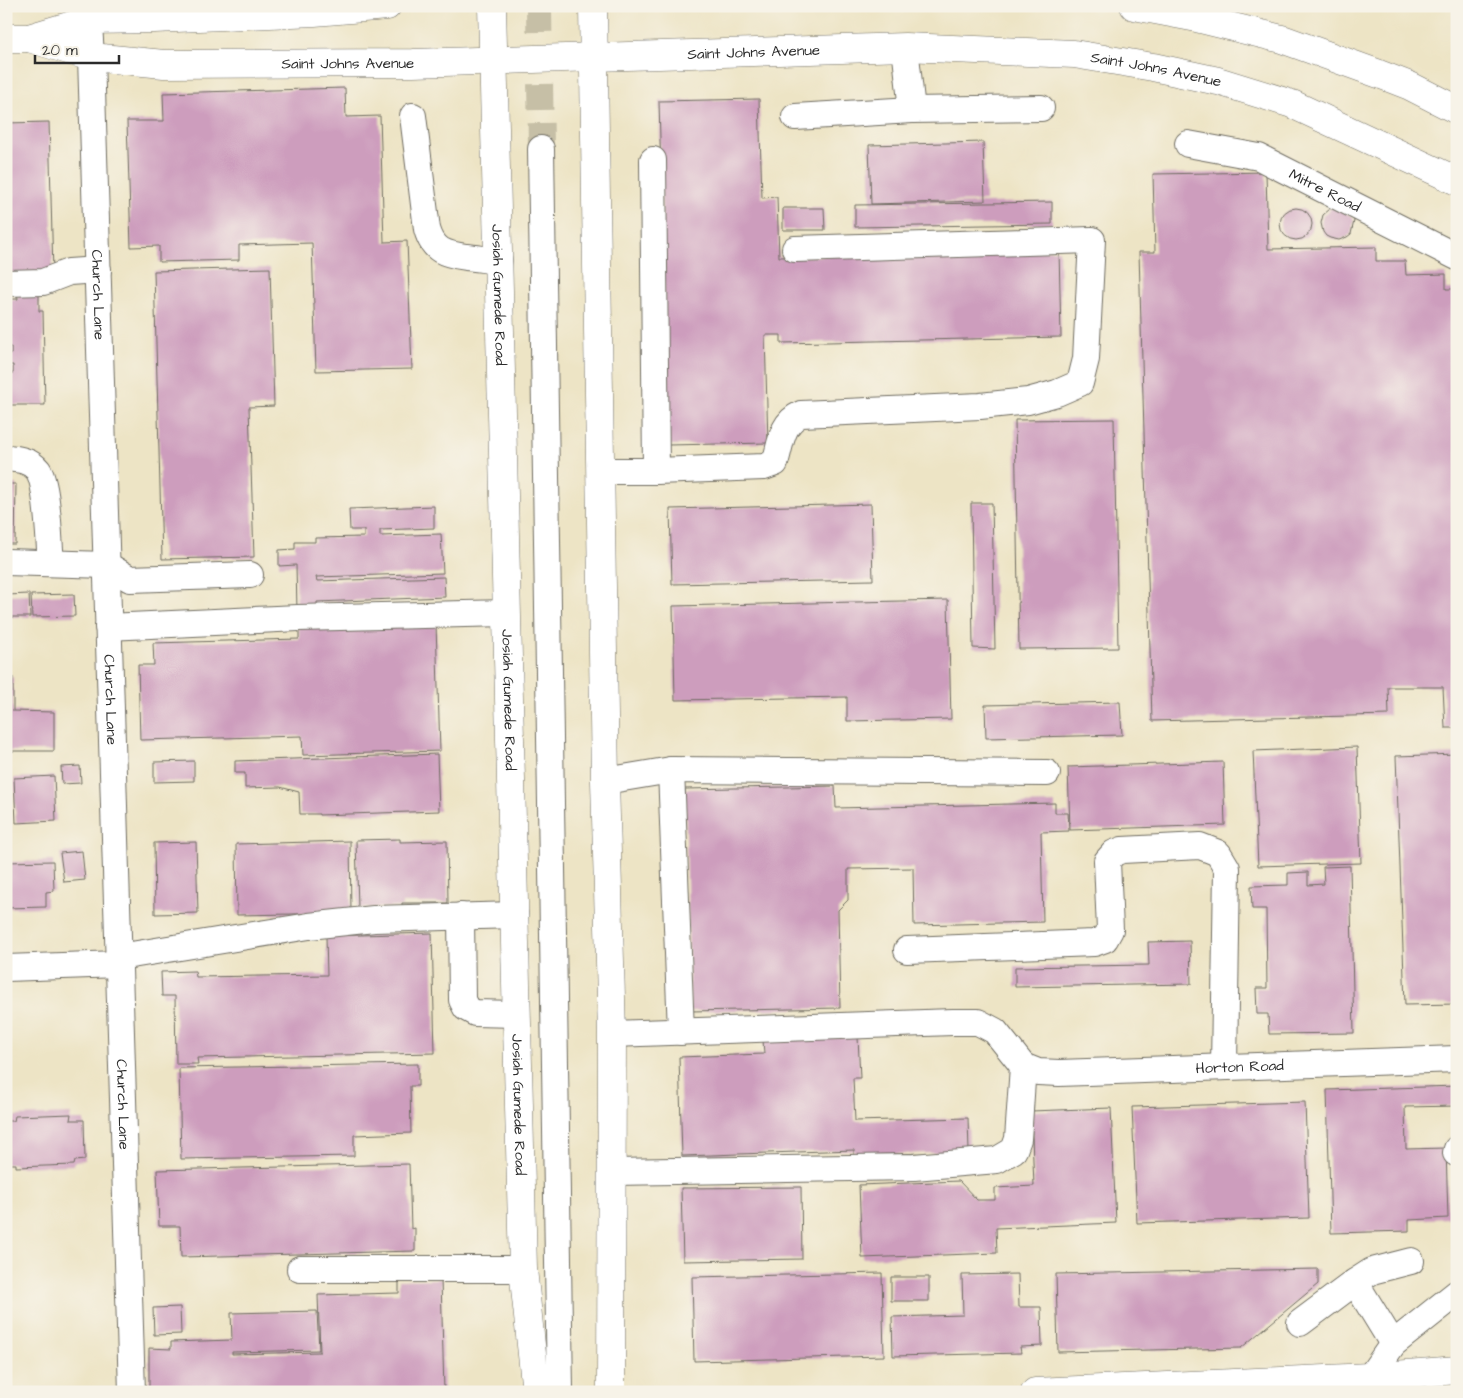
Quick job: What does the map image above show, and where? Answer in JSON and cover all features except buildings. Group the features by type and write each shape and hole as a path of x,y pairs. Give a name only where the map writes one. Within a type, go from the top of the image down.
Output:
{"main road":[{"name":"Saint Johns Avenue","path":"18,38 89,13 154,19 314,12 387,6"},
{"name":"Josiah Gumede Road","path":"492,6 523,1269 536,1392"},
{"path":"593,6 605,781 612,1034 611,1392"},
{"path":"1134,6 1192,17 1282,39 1410,86 1457,110"},
{"name":"Saint Johns Avenue","path":"18,38 92,57 164,64 403,63 905,47 1074,54 1153,67 1218,81 1292,104 1457,181"},
{"path":"1036,1392 1369,1384 1457,1370"}],"street":[{"name":"Church Lane","path":"89,13 92,57 132,1392"},
{"path":"905,47 912,110"},
{"path":"795,118 912,110 1041,108"},
{"path":"413,116 429,237 434,245 449,255 499,261"},
{"name":"Mitre Road","path":"1188,144 1259,157 1457,257"},
{"path":"542,150 560,1392"},
{"path":"653,160 656,471"},
{"path":"601,471 764,467 774,463 782,433 793,417 800,414 1028,402 1080,383 1086,359 1092,240 795,249"},
{"path":"6,283 43,282 69,272 98,270"},
{"path":"6,458 29,462 37,470 44,483 51,562"},
{"path":"6,562 107,565 130,579 250,575"},
{"path":"108,627 298,618 507,613"},
{"path":"605,781 670,770 1046,773"},
{"path":"670,770 681,1032"},
{"path":"907,950 1094,942 1105,939 1110,930 1106,861 1114,853 1122,850 1200,846 1218,852 1227,868 1224,1067"},
{"path":"6,968 119,961 309,926 374,919 515,915"},
{"path":"461,916 462,1000 466,1008 475,1013 517,1014"},
{"path":"612,1034 978,1022 995,1031 1023,1066 1018,1139 1014,1150 997,1160 914,1167 612,1172"},
{"name":"Horton Road","path":"1023,1066 1038,1072 1058,1073 1457,1059"},
{"path":"1300,1323 1372,1271 1410,1261"},
{"path":"300,1269 523,1269"},
{"path":"1355,1282 1393,1344"},
{"path":"1369,1384 1393,1344 1457,1293"}],"tunnel":[{"path":"539,6 541,149"}]}
